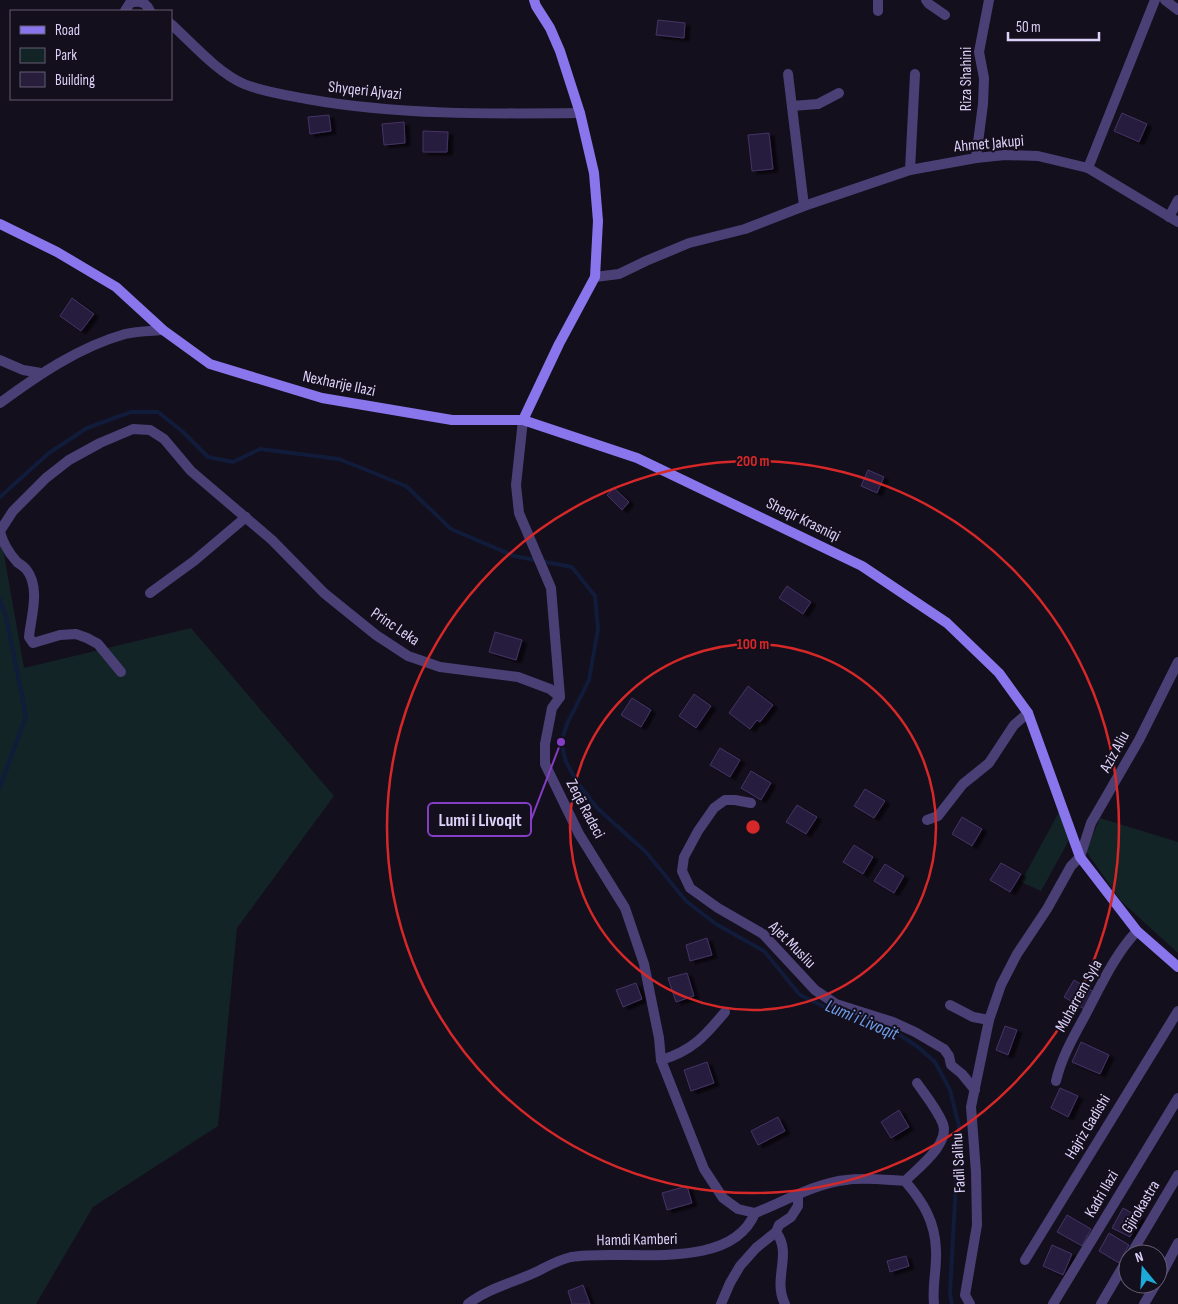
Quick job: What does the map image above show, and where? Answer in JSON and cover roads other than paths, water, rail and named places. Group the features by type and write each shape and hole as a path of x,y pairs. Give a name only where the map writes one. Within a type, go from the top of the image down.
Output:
{"street":[{"path":"523,420 559,344 595,277 598,221 594,173 580,113 560,51 550,28 534,0"},
{"path":"878,0 878,11"},
{"path":"926,0 944,15"},
{"name":"Riza Shahini","path":"976,158 984,78 979,52 989,0"},
{"path":"1088,168 1155,0"},
{"path":"1165,0 1178,10"},
{"path":"127,5 138,1 145,4 149,10"},
{"name":"Shyqeri Ajvazi","path":"172,25 223,70 243,84 271,93 343,106 435,112 580,113"},
{"path":"788,74 804,206"},
{"path":"910,170 915,74"},
{"path":"792,106 818,104 839,92"},
{"name":"Ahmet Jakupi","path":"595,277 619,274 689,243 745,229 804,206 910,170 976,158 1005,155 1038,156 1088,168 1173,219 1178,200"},
{"name":"Nexharije Ilazi","path":"0,224 57,252 116,287 163,330 210,364 322,398 452,420 523,420"},
{"path":"0,403 41,373 91,348 126,334 163,330"},
{"path":"0,360 23,370 41,373"},
{"name":"Zeqë Radeci","path":"523,420 516,485 519,513 551,588 560,697 552,708 545,744 545,764 579,834 625,908 644,964 661,1060 704,1169 723,1198 738,1209 754,1213"},
{"name":"Sheqir Krasniqi","path":"523,420 637,458 862,566 947,623 999,673 1028,713 1080,857"},
{"name":"Princ Leka","path":"121,672 98,644 76,634 60,635 33,642 29,637 30,625 35,609 31,582 27,570 17,562 8,550 2,540 0,531 20,504 46,478 69,460 100,443 133,429 150,430 164,439 191,471 272,540 324,593 376,635 408,656 440,667 518,676 550,689 560,697"},
{"path":"150,593 194,561 246,517"},
{"name":"Aziz Aliu","path":"1080,857 1091,824 1139,740 1178,662"},
{"path":"928,820 938,816 963,784 989,764 1014,725 1028,713"},
{"name":"Ajet Musliu","path":"751,803 725,800 714,808 698,831 684,857 682,871 690,888 718,908 763,934 814,990 836,1004 892,1022 915,1032 944,1049 949,1056 951,1064 975,1090"},
{"path":"1080,857 1137,931 1178,967"},
{"name":"Fadil Salihu","path":"970,1304 965,1295 977,1225 972,1107 989,1020 1001,985 1017,954 1047,909 1071,866 1080,857"},
{"name":"Muharrem Syla","path":"1056,1081 1060,1062 1106,977 1128,941 1137,931"},
{"path":"950,1005 973,1016 989,1020"},
{"name":"Hajriz Gadishi","path":"1025,1260 1178,1011"},
{"path":"661,1060 678,1055 697,1044 725,1012"},
{"path":"754,1213 823,1186 846,1180 905,1181 928,1159 944,1138 943,1126 937,1112 917,1083"},
{"name":"Kadri Ilazi","path":"1053,1304 1178,1098"},
{"name":"Gjirokastra","path":"1137,1244 1178,1175"},
{"path":"905,1181 922,1201 932,1225 936,1250 932,1292 934,1304"},
{"path":"721,1304 740,1266 756,1248 776,1232 778,1225 791,1217 798,1206 798,1195"},
{"name":"Hamdi Kamberi","path":"468,1304 494,1289 536,1272 553,1262 571,1257 594,1255 680,1255 716,1247 734,1237 751,1223 754,1213"},
{"path":"776,1232 782,1240 784,1248 779,1283 785,1304"},
{"path":"1168,1263 1178,1244"},
{"name":"Gjirokastra","path":"1101,1304 1118,1275"},
{"path":"482,1304 494,1289"}],"waterway":[{"name":"Lumi i Livoqit","path":"0,497 49,453 87,428 131,412 158,412 182,431 208,457 233,462 260,449 339,459 406,486 451,529 514,556 572,567 595,596 598,629 589,680 567,724 561,742 566,762 577,782 597,808 646,852 686,901 716,924 764,951 800,995 827,1008 891,1029 918,1047 935,1062 950,1090 959,1126 950,1294 952,1304"},
{"path":"0,600 6,616 26,716 0,787"}],"place":[{"name":"Lumi i Livoqit","path":"561,742"}]}
